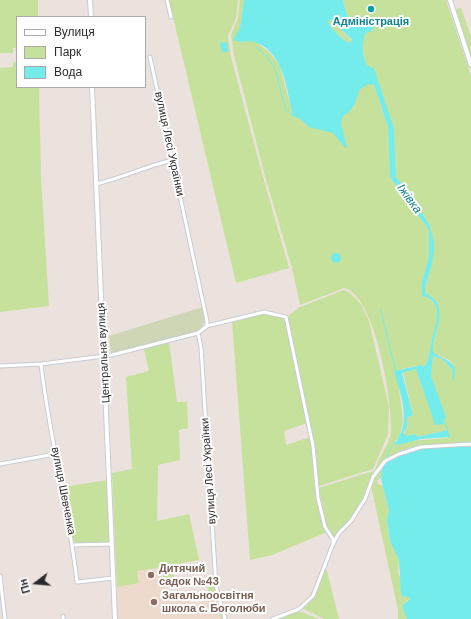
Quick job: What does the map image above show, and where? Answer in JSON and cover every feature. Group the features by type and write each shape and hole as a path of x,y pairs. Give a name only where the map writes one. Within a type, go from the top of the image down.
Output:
{"street":[{"path":"90,0 91,16"},
{"path":"167,0 171,17"},
{"path":"450,0 471,65"},
{"name":"вулиця Лесі Українки","path":"150,57 207,326"},
{"name":"Центральна вулиця","path":"92,88 115,619"},
{"path":"96,184 112,180 156,164 173,160"},
{"path":"0,366 41,364 104,355 198,333 207,326 264,312 284,316 287,320 298,371 301,396 313,446 325,527 333,539 333,544"},
{"name":"вулиця Лесі Українки","path":"198,333 201,347 216,586 225,619"},
{"name":"вулиця Шевченка","path":"41,364 55,454 73,545 77,582 114,578"},
{"path":"273,619 299,609 313,596 333,544 339,533 351,521 365,499 373,477 385,461 398,454 421,447 471,444"},
{"path":"0,464 55,454"},
{"path":"73,545 112,544"},
{"path":"0,576 5,619"}],"shaded area":[{"name":"Загальноосвітня школа с. Боголюби","path":"162,567 170,595 187,590 191,605 215,598 221,619 117,619 117,587 139,583 137,571"}],"green space":[{"path":"0,0 38,0 38,16 16,16 16,48 13,48 13,53 0,53"},
{"path":"169,0 238,0 236,18 228,36 231,57 289,268 236,283"},
{"path":"240,0 244,0 240,28 272,55 280,67 290,104 364,76 374,85 388,127 390,177 429,230 429,256 422,282 425,296 432,301 438,312 436,325 427,364 424,367 416,366 402,369 399,388 403,422 402,429 395,442 448,438 448,430 417,437 415,434 407,436 403,435 407,427 407,418 413,415 403,372 416,369 436,425 444,419 431,376 433,356 442,359 452,369 454,382 453,367 451,361 433,352 433,345 439,320 438,304 433,298 425,293 426,282 433,258 434,249 432,232 412,198 396,177 394,128 364,58 362,41 366,33 379,22 365,27 354,23 347,14 343,0 446,0 471,76 471,442 459,444 429,444 402,450 387,459 375,472 391,432 389,399 380,352 365,309 355,295 344,288 300,305 292,268 265,176 234,56 231,35 238,18"},
{"path":"461,8 471,36 471,57 456,9"},
{"path":"330,19 352,41 350,43 344,40 335,31 328,22"},
{"path":"13,62 16,62 16,88 39,88 41,178 49,306 0,312 0,68 13,67"},
{"path":"344,290 349,292 361,304 369,321 389,407 388,434 373,469 319,486 314,445 302,396 288,316 300,307"},
{"path":"203,307 204,324 196,332 111,353 109,336"},
{"path":"264,313 285,318 307,423 284,431 286,445 310,437 316,487 327,532 272,555 250,560 232,321"},
{"path":"169,342 177,402 187,402 188,428 179,430 180,460 158,465 157,521 189,514 199,560 172,565 174,577 164,579 162,567 137,571 139,583 117,587 112,473 132,469 126,377 149,371 144,349"},
{"path":"386,462 382,470 382,476 377,481 378,484 383,486 389,510 387,520 390,541 399,560 398,573 410,599 405,603 404,609 407,619 398,619 398,610 371,486 374,477"},
{"path":"373,471 369,490 360,508 334,539 326,526 319,488"},
{"path":"108,480 110,542 74,543 63,487"},
{"path":"326,567 339,619 324,619 302,608 314,596"},
{"path":"207,584 214,584 223,619 221,619 214,593 209,594"},
{"path":"299,611 319,619 276,619"}],"water":[{"path":"244,0 343,0 350,19 360,26 373,25 380,21 370,32 366,33 363,41 363,53 367,65 374,69 394,128 396,177 413,198 412,200 424,216 432,231 434,239 433,257 425,293 433,298 438,305 440,312 433,352 451,363 455,370 453,383 452,369 442,359 433,356 431,376 446,417 443,421 444,424 435,425 416,369 402,373 413,415 407,418 407,427 403,433 407,436 416,434 417,437 448,430 450,437 421,439 398,445 395,444 402,430 404,416 402,400 394,371 422,365 424,367 425,366 429,358 432,338 436,325 437,311 436,305 432,300 425,296 422,297 422,282 429,256 429,230 390,177 388,127 374,85 368,84 359,90 354,106 342,117 341,124 347,147 345,148 333,133 309,127 300,119 293,116 286,85 279,64 266,48 257,43 251,41 239,42 233,40 240,28","holes":["330,19 352,40 350,43 341,37 328,22"]},
{"path":"227,42 228,51 223,53 220,43"},
{"path":"334,253 338,253 340,254 340,262 334,263 331,260 331,256"},
{"path":"437,446 471,447 471,619 407,619 402,606 410,599 409,597 402,596 401,593 399,560 390,541 387,520 389,510 381,479 382,470 386,462 399,455 421,448"}],"waterway":[{"path":"256,47 268,58 275,69 286,110 293,116"},
{"path":"381,310 396,372"},
{"name":"Іжівка","path":"444,419 448,431"},
{"path":"387,458 389,450 395,442"}],"place":[{"name":"Адміністрація","path":"371,9"},
{"name":"Дитячий садок №43","path":"151,575"},
{"name":"Загальноосвітня школа с. Боголюби","path":"154,602"}]}
